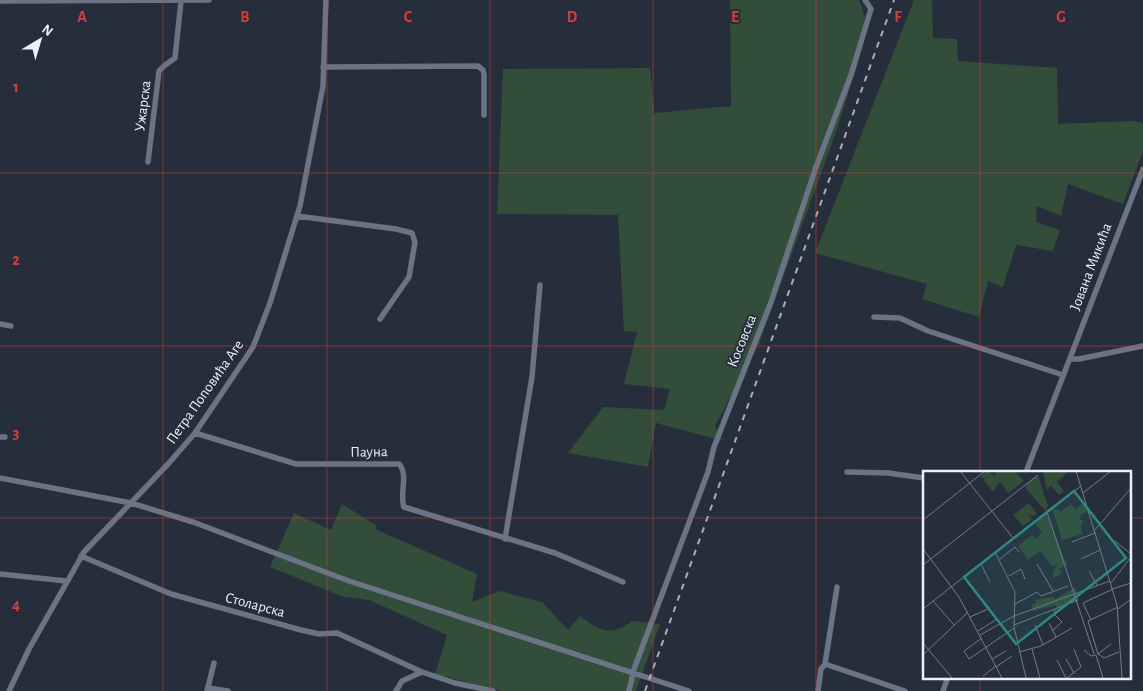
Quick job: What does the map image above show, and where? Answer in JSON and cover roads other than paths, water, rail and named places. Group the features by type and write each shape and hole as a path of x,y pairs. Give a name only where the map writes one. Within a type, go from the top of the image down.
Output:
{"street":[{"path":"0,1 209,0"},
{"name":"Петра Поповића Аге","path":"9,691 81,556 195,433 253,347 270,303 297,216 323,86 326,0"},
{"name":"Косовска","path":"628,691 634,668 708,472 714,447 770,302 816,167 851,75 871,9 865,0"},
{"name":"Ужарска","path":"148,162 160,71 175,58 181,1"},
{"path":"323,66 478,66 483,70 484,74 484,115"},
{"name":"Јована Микића","path":"1026,471 1143,169"},
{"path":"297,216 396,229 412,233 415,242 410,274 405,285 380,319"},
{"path":"505,539 532,377 540,285"},
{"path":"874,317 900,318 928,331 1063,375"},
{"path":"0,324 11,326"},
{"path":"1070,359 1079,359 1143,346"},
{"name":"Пауна","path":"195,433 296,464 399,464 404,474 402,502 404,507 505,539 555,552 623,582"},
{"path":"847,472 888,473 923,478"},
{"path":"0,478 131,503 193,522 358,584 689,691"},
{"name":"Столарска","path":"81,556 171,594 301,630 319,634 337,633 422,672 455,683 493,691"},
{"path":"0,574 66,581"},
{"path":"818,691 821,669 825,664 837,586"},
{"path":"214,663 207,690 228,691"},
{"path":"825,664 905,691"},
{"path":"396,691 402,681 422,672"},
{"path":"943,691 948,678"}],"railway":[{"path":"645,691 894,0"}]}
